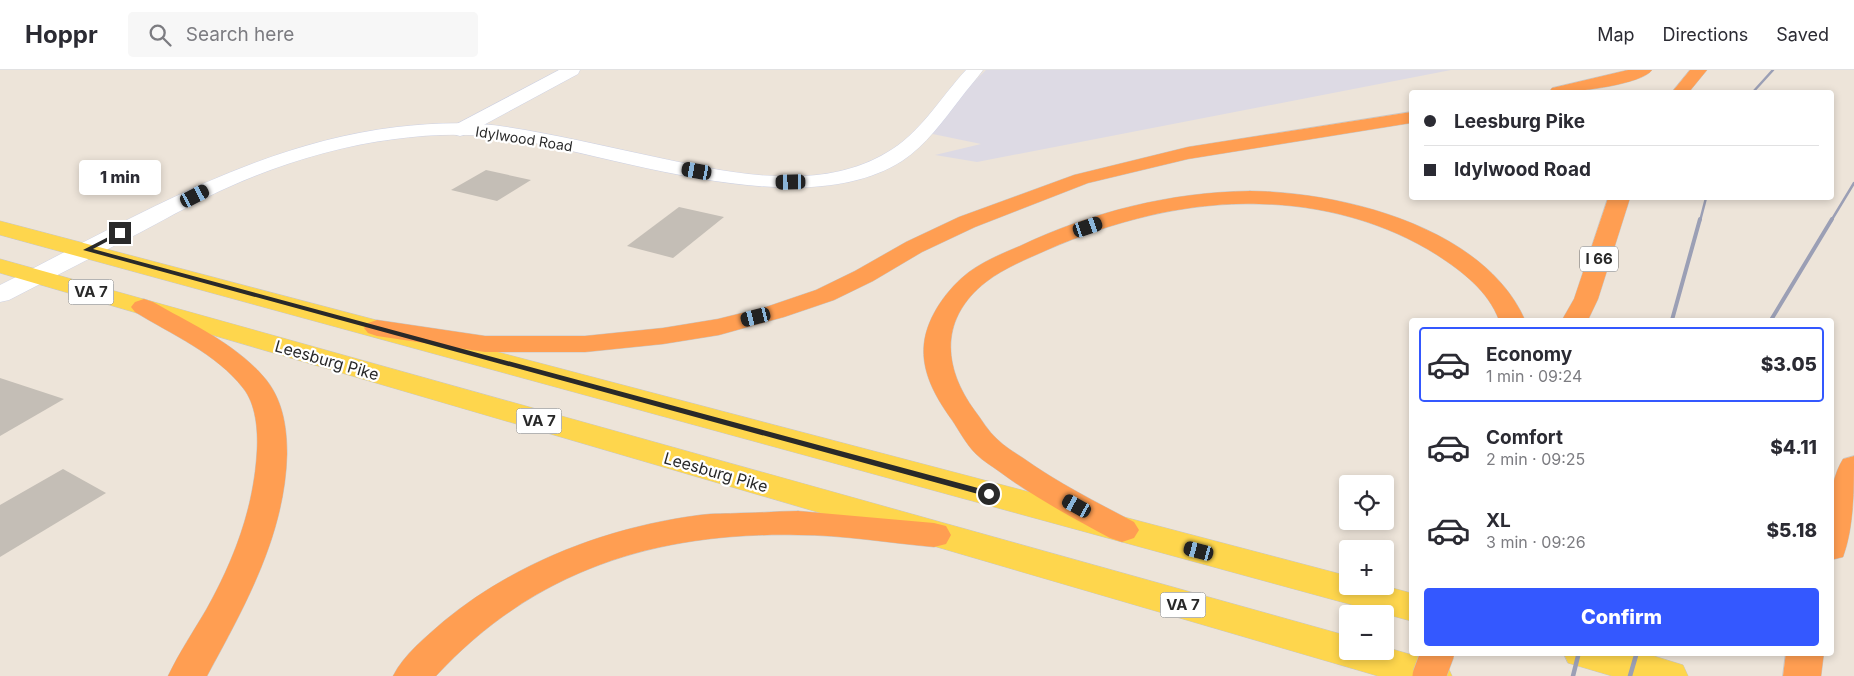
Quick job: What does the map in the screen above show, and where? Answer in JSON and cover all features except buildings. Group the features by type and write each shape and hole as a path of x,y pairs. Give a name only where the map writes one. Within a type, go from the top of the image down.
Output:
{"highway":[{"path":"1567,90 1625,77 1644,70"},
{"path":"1682,90 1699,70"},
{"path":"377,328 485,344 585,344 663,336 719,327 775,312 825,295 864,276 914,247 967,222 1081,179 1188,153 1409,117"},
{"path":"1122,530 1032,481 984,445 949,397 938,369 937,344 943,321 957,298 978,278 1003,261 1053,239 1106,221 1152,209 1196,201 1231,198 1267,198 1306,202 1342,208 1379,219 1412,232 1444,249 1473,269 1495,290 1511,318"},
{"name":"I 66","path":"1577,318 1586,299 1619,200"},
{"path":"144,307 227,359 254,383 271,416 272,460 267,505 249,560 220,618 187,676"},
{"path":"1834,537 1854,466"},
{"path":"412,676 429,657 476,615 526,582 576,558 625,542 699,527 804,522 934,534"},
{"path":"1429,676 1436,656"},
{"path":"1802,676 1804,656"}],"main road":[{"path":"460,130 572,70"},
{"name":"Idylwood Road","path":"0,294 222,182 288,157 389,135 460,130 503,132 750,181 806,182 836,178 862,172 898,155 920,135 975,70"},
{"name":"VA 7","path":"0,228 1409,606"},
{"name":"Leesburg Pike","path":"0,266 1433,676"},
{"path":"1595,656 1669,676"}],"shaded area":[{"path":"986,70 1451,70 977,162 935,155 981,144 923,132"}],"railway":[{"path":"1755,90 1773,70"},
{"path":"1831,221 1854,183"},
{"path":"1700,221 1705,200"},
{"path":"1673,318 1700,219"},
{"path":"1772,318 1832,219"},
{"path":"1573,676 1578,656"},
{"path":"1630,676 1636,656"}],"route":[{"path":"120,233 87,250 989,494"}]}
